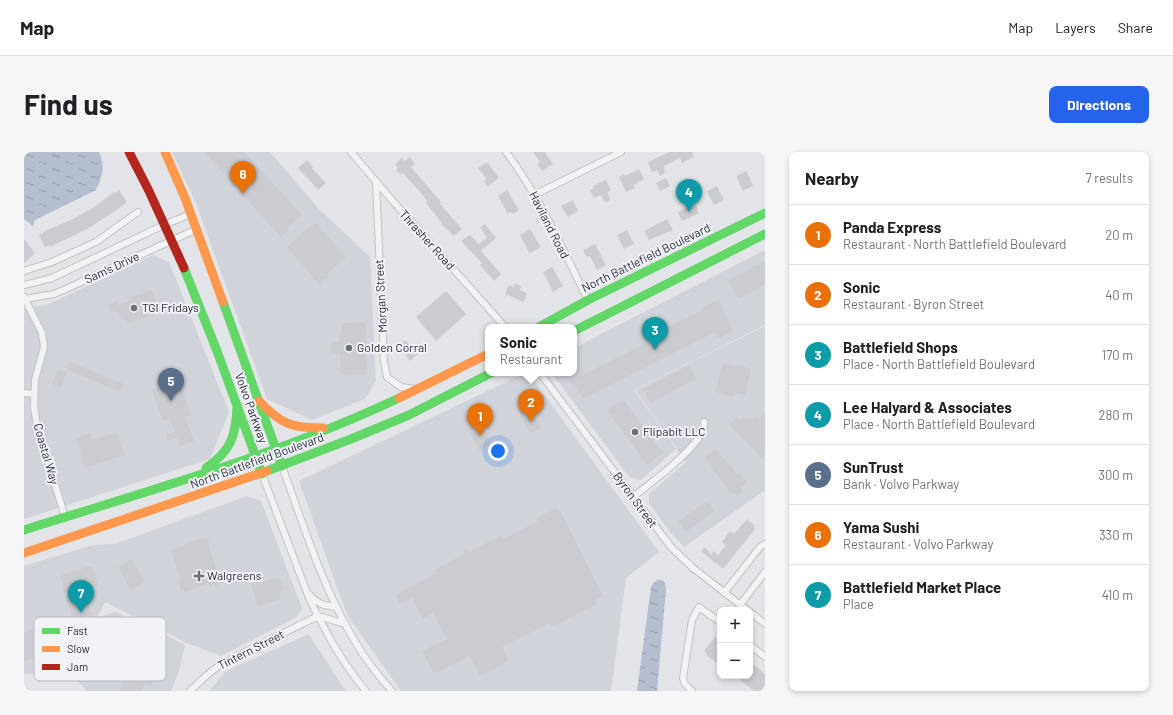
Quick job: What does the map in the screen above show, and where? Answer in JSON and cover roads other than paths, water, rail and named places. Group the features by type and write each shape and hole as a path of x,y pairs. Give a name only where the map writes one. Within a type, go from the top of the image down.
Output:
{"main road":[{"name":"Volvo Parkway","path":"129,152 166,224 212,334 262,474"},
{"name":"Volvo Parkway","path":"165,152 197,229 282,466"},
{"name":"North Battlefield Boulevard","path":"544,324 588,300 765,213"},
{"path":"577,329 765,234"},
{"name":"North Battlefield Boulevard","path":"24,530 196,475 332,427 391,403 485,355"},
{"name":"North Battlefield Boulevard","path":"24,552 262,474 349,441 399,420 485,376"},
{"path":"259,401 275,417 285,423 305,428 332,427"},
{"path":"196,475 217,462 234,438 237,426 237,406"}],"street":[{"name":"Thrasher Road","path":"351,152 502,324"},
{"name":"Haviland Road","path":"506,152 518,168 534,195 588,300"},
{"path":"534,195 621,152"},
{"name":"Morgan Street","path":"376,182 384,362 387,377 401,387 417,389"},
{"path":"24,271 52,262 96,242 138,212"},
{"name":"Sam's Drive","path":"24,286 52,278 166,224 191,214"},
{"name":"Sam's Drive","path":"25,299 54,294 197,229"},
{"name":"Coastal Way","path":"25,299 44,340 42,356 35,380 34,394 37,426 65,517"},
{"name":"Byron Street","path":"542,376 671,547 693,568 743,607"},
{"path":"24,393 34,394"},
{"path":"633,497 695,443 703,430 704,422"},
{"name":"Volvo Parkway","path":"282,466 319,567 337,607 362,653 392,691"},
{"name":"Volvo Parkway","path":"262,474 307,592 318,616 344,661 366,691"},
{"path":"724,593 760,547 765,544"},
{"path":"740,605 765,572"},
{"path":"307,592 313,599 321,604 325,606 337,607"},
{"path":"692,691 685,684 683,678 692,620 700,607 717,620"},
{"path":"753,614 765,624"},
{"path":"318,616 346,624"},
{"name":"Tintern Street","path":"190,691 207,675 222,664 318,616"},
{"path":"753,647 765,657"}],"water":[{"path":"24,152 99,152 103,166 96,190 35,220 33,226 24,219"},
{"path":"657,580 662,580 665,583 666,589 657,691 637,691 651,587"}],"place":[{"name":"Yama Sushi","path":"243,194"},
{"name":"Lee Halyard & Associates","path":"689,212"},
{"name":"TGI Fridays","path":"134,308"},
{"name":"Golden Corral","path":"349,348"},
{"name":"Battlefield Shops","path":"655,350"},
{"name":"SunTrust","path":"171,401"},
{"name":"Sonic","path":"531,422"},
{"name":"Flipabit LLC","path":"635,432"},
{"name":"Panda Express","path":"480,436"},
{"name":"Walgreens","path":"199,576"},
{"name":"Battlefield Market Place","path":"81,613"}]}
